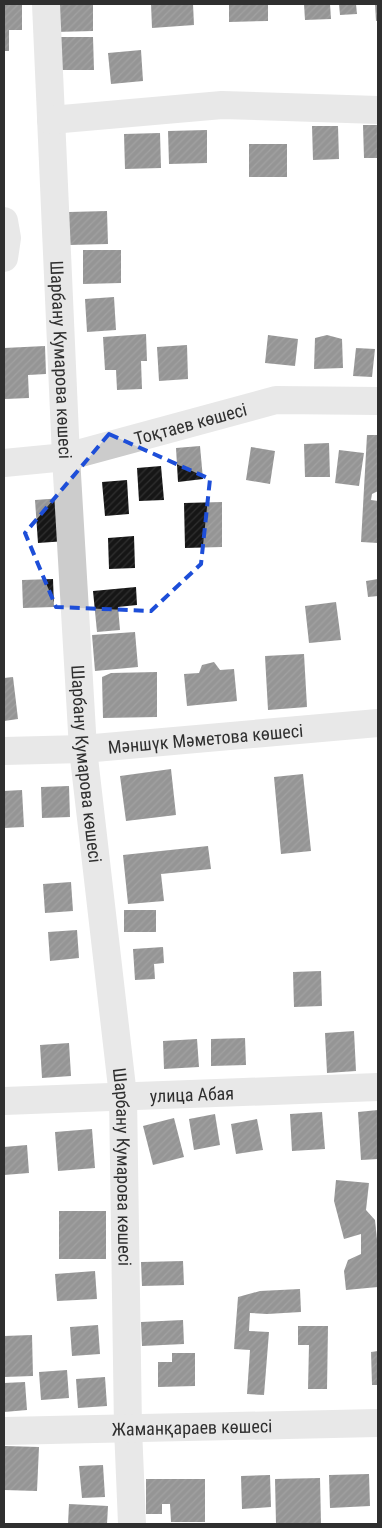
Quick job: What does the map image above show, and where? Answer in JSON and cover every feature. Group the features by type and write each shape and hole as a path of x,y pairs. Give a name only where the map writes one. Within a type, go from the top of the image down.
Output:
{"street":[{"name":"Шарбану Кумарова көшесі","path":"46,4 66,457 82,748 123,1096 128,1428 132,1524"},
{"path":"50,120 222,105 378,110"},
{"path":"4,221 7,238 4,258"},
{"name":"Тоқтаев көшесі","path":"4,463 66,457 276,400 378,401"},
{"name":"Мәншүк Мәметова көшесі","path":"4,751 82,748 378,723"},
{"name":"улица Абая","path":"4,1102 378,1087"},
{"name":"Жаманқараев көшесі","path":"4,1431 378,1423"}],"highlighted area":[{"path":"109,434 210,479 201,564 151,611 56,607 25,533"}],"building":[{"path":"4,4 22,4 22,30 9,30 9,51 4,51"},
{"path":"55,4 93,4 93,31 55,32"},
{"path":"151,4 193,4 194,25 152,28"},
{"path":"229,4 268,4 268,21 229,22"},
{"path":"304,4 330,4 331,19 305,20"},
{"path":"339,4 356,4 357,14 340,15"},
{"path":"375,4 378,4 378,21 376,21"},
{"path":"55,37 93,37 94,70 55,70"},
{"path":"141,50 143,81 111,84 108,53"},
{"path":"363,125 378,125 378,158 364,158"},
{"path":"312,126 338,126 339,159 313,160"},
{"path":"207,130 207,163 169,164 168,131"},
{"path":"160,133 161,168 125,169 124,134"},
{"path":"249,144 287,144 287,177 249,177"},
{"path":"107,211 108,244 69,245 69,212"},
{"path":"83,250 121,250 121,283 83,284"},
{"path":"114,297 116,330 87,332 85,299"},
{"path":"146,334 147,361 141,361 142,389 117,390 116,370 105,370 103,337"},
{"path":"268,335 298,339 295,366 265,363"},
{"path":"327,335 342,339 343,368 314,369 315,338"},
{"path":"187,345 188,379 159,381 157,347"},
{"path":"45,346 46,374 28,375 29,398 5,399 4,348"},
{"path":"356,348 375,349 372,377 353,376"},
{"path":"367,435 378,435 378,491 372,494 371,500 378,501 378,543 361,542"},
{"path":"329,443 330,477 305,477 304,444"},
{"path":"200,446 203,479 178,482 176,448"},
{"path":"251,447 275,451 270,484 246,480"},
{"path":"339,450 364,453 359,486 335,483"},
{"path":"161,466 164,500 139,501 137,468"},
{"path":"127,480 129,514 105,516 102,482"},
{"path":"63,498 66,541 38,543 35,500"},
{"path":"222,502 222,547 185,548 184,503"},
{"path":"134,536 135,568 109,569 108,538"},
{"path":"53,579 54,607 23,608 22,580"},
{"path":"378,579 378,596 368,597 366,581"},
{"path":"136,587 137,605 118,607 120,630 97,632 93,591"},
{"path":"336,602 341,640 309,643 305,606"},
{"path":"135,632 138,667 95,671 92,635"},
{"path":"304,654 307,707 268,710 265,656"},
{"path":"214,662 220,670 234,669 237,701 187,706 184,674 199,673 202,665"},
{"path":"157,672 157,717 103,718 102,677 111,673"},
{"path":"13,677 18,719 4,721 4,678"},
{"path":"171,769 176,815 126,821 120,776"},
{"path":"303,774 311,851 281,854 274,777"},
{"path":"69,786 70,817 42,818 41,787"},
{"path":"22,790 24,827 4,828 4,791"},
{"path":"208,846 211,869 161,874 164,901 128,904 123,855"},
{"path":"71,882 73,911 45,913 43,884"},
{"path":"124,910 156,910 156,932 124,932"},
{"path":"77,930 79,958 50,961 48,932"},
{"path":"163,947 164,963 154,964 155,979 135,980 133,949"},
{"path":"321,971 322,1006 294,1007 293,972"},
{"path":"354,1031 356,1071 327,1073 325,1033"},
{"path":"245,1038 246,1065 211,1066 211,1039"},
{"path":"197,1039 199,1067 164,1069 163,1041"},
{"path":"69,1043 71,1076 42,1078 40,1045"},
{"path":"378,1110 378,1159 361,1160 358,1112"},
{"path":"322,1112 325,1149 292,1151 290,1114"},
{"path":"215,1114 220,1145 194,1150 189,1119"},
{"path":"174,1118 184,1157 153,1165 143,1126"},
{"path":"257,1119 263,1150 236,1154 231,1124"},
{"path":"92,1129 95,1168 58,1171 55,1132"},
{"path":"27,1145 29,1173 4,1175 4,1147"},
{"path":"336,1180 369,1183 366,1210 375,1220 378,1249 378,1287 346,1290 344,1271 348,1260 361,1254 361,1234 344,1239 334,1201"},
{"path":"59,1211 106,1211 106,1259 59,1259"},
{"path":"183,1261 184,1285 142,1286 141,1262"},
{"path":"95,1271 97,1299 57,1301 55,1274"},
{"path":"300,1289 301,1312 250,1313 249,1331 269,1332 264,1395 247,1394 250,1350 234,1349 238,1297 260,1291"},
{"path":"183,1320 184,1344 142,1346 141,1322"},
{"path":"98,1325 100,1354 72,1356 70,1327"},
{"path":"298,1326 328,1326 327,1389 308,1389 309,1345 298,1345"},
{"path":"32,1335 33,1376 4,1377 4,1336"},
{"path":"378,1351 378,1385 372,1385 371,1352"},
{"path":"172,1353 195,1353 195,1386 158,1387 158,1362 172,1362"},
{"path":"67,1370 69,1398 41,1400 39,1372"},
{"path":"105,1377 107,1406 78,1408 76,1379"},
{"path":"25,1382 27,1410 4,1412 4,1383"},
{"path":"5,1446 39,1447 37,1491 4,1490"},
{"path":"103,1465 105,1497 82,1498 79,1466"},
{"path":"369,1474 370,1506 330,1508 329,1475"},
{"path":"270,1475 271,1507 242,1509 241,1476"},
{"path":"320,1478 321,1524 276,1524 275,1479"},
{"path":"146,1479 205,1479 205,1522 171,1522 170,1504 162,1504 162,1514 146,1514"},
{"path":"69,1504 108,1506 107,1524 68,1524"}]}
